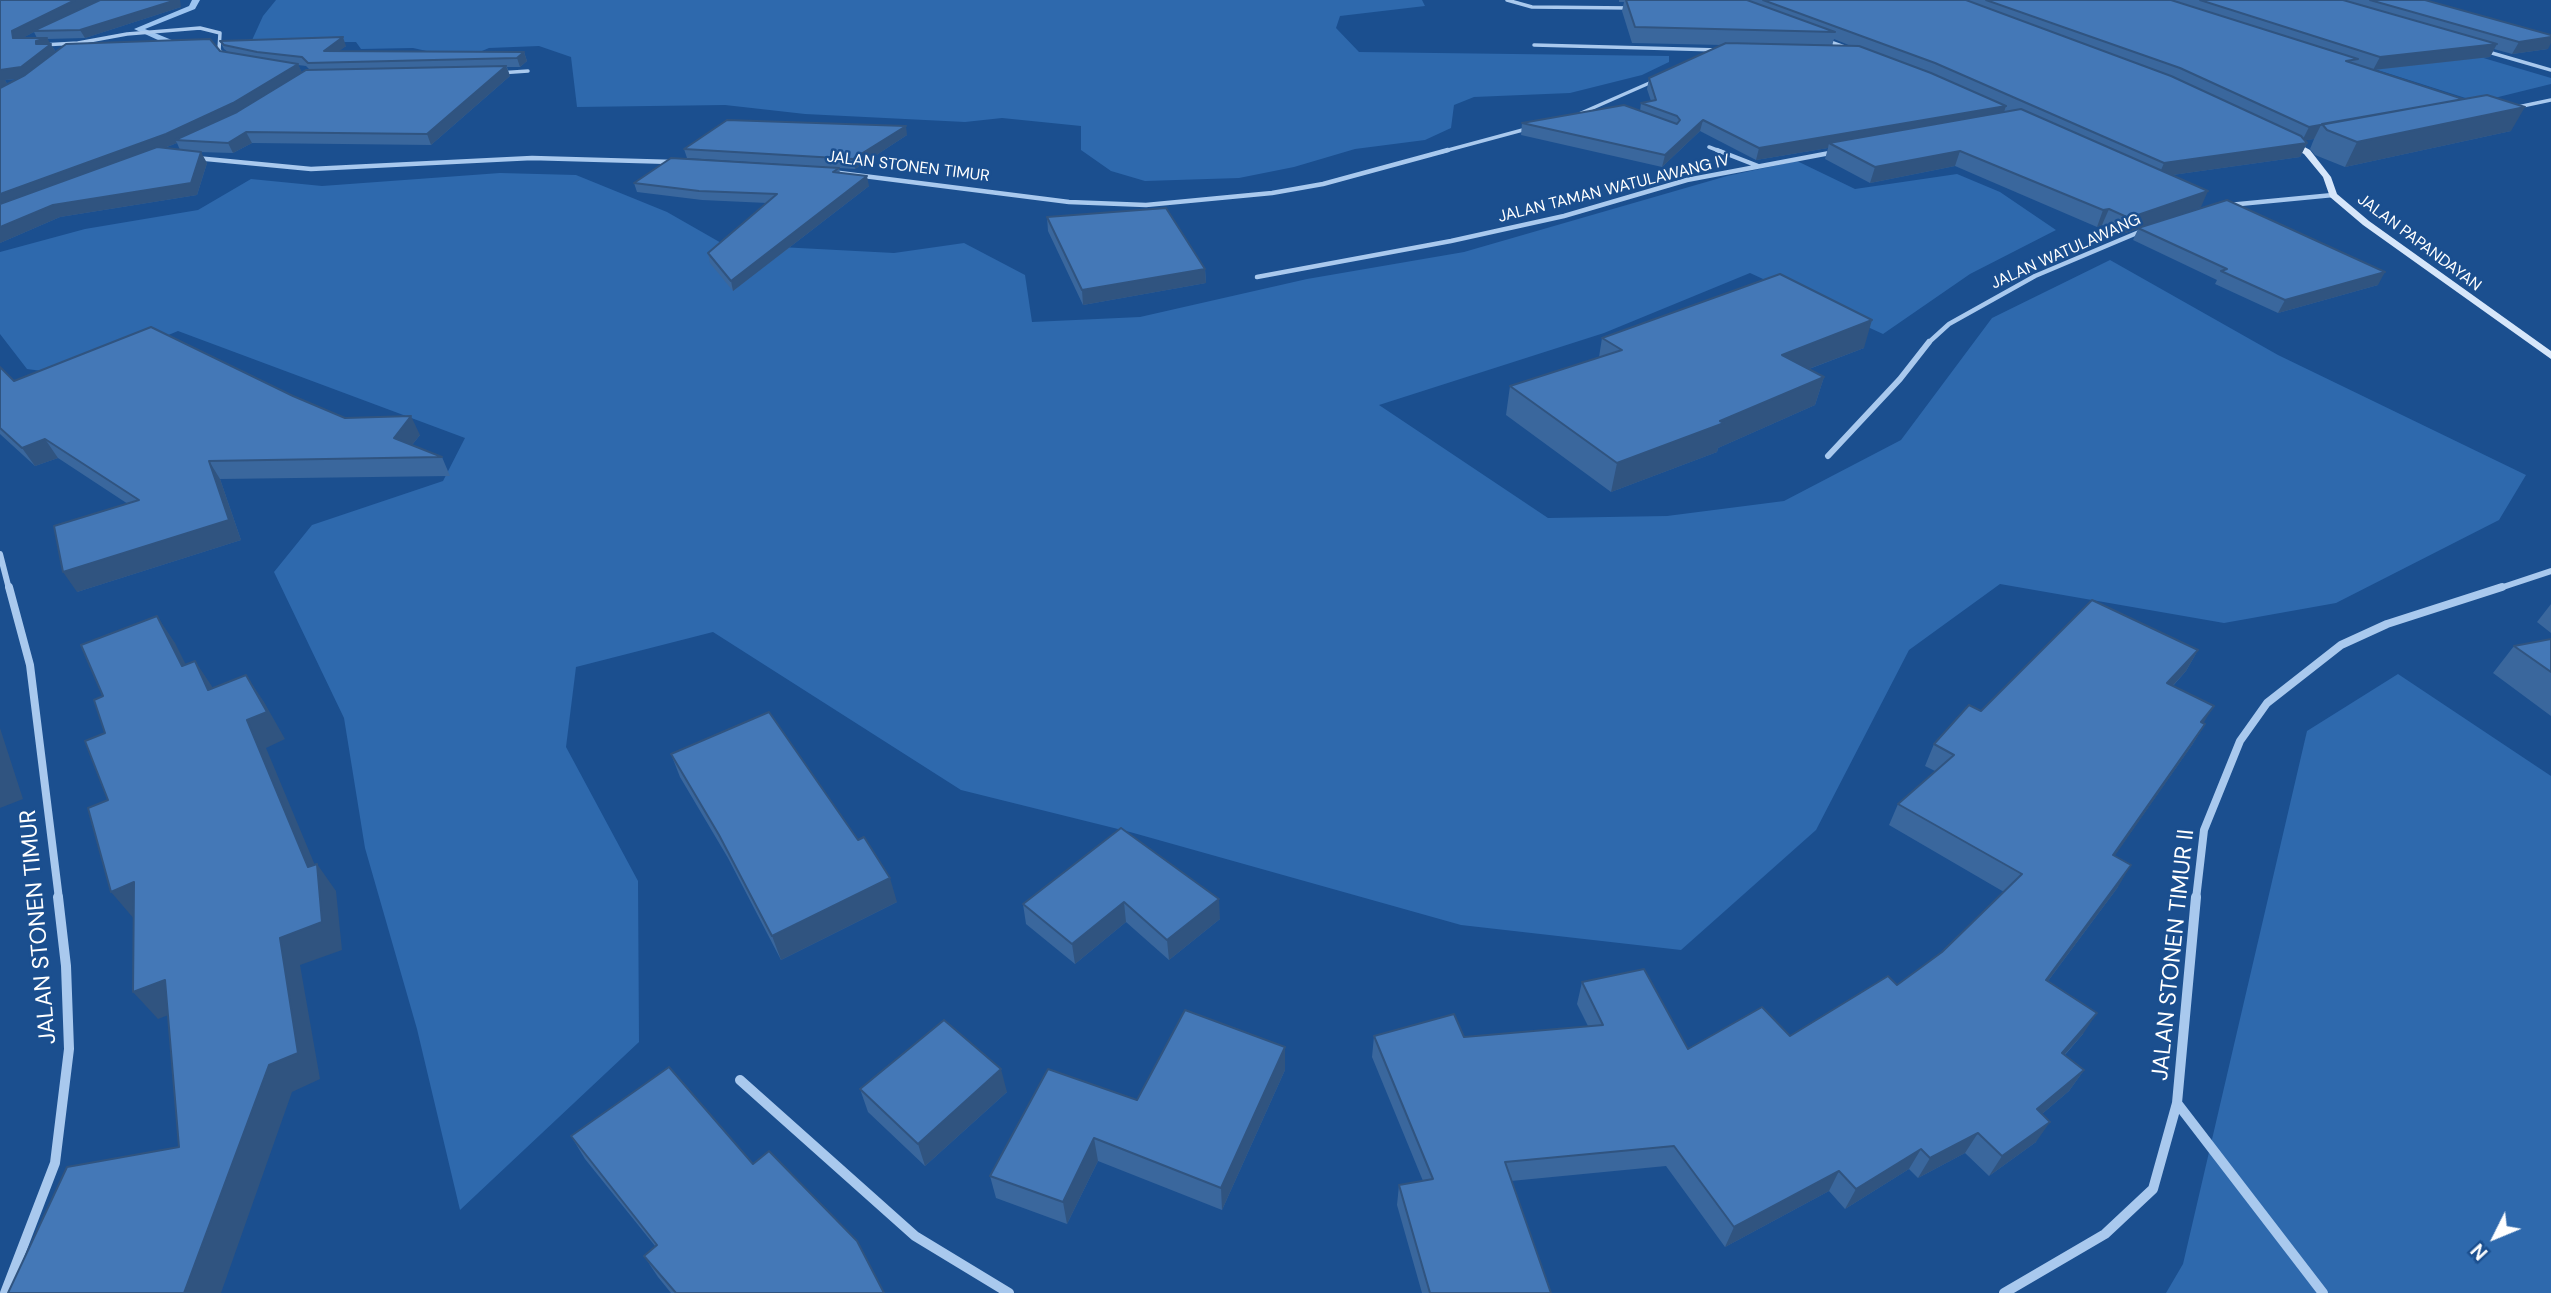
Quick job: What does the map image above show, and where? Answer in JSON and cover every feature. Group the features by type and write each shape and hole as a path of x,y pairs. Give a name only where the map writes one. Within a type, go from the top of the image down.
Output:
{"main road":[{"name":"JALAN PAPANDAYAN","path":"2274,135 2299,146 2327,177 2333,195 2551,356"}],"street":[{"path":"1507,0 1532,7 1637,8"},
{"path":"36,46 200,28 220,33 219,50 234,60"},
{"path":"1821,38 1860,53 1833,52"},
{"path":"68,51 78,43"},
{"path":"1534,46 1723,50 1709,57"},
{"path":"2480,49 2551,70"},
{"path":"495,73 528,71"},
{"path":"1572,116 1603,105 1658,79"},
{"path":"2504,110 2551,100"},
{"path":"1603,105 1615,110"},
{"name":"JALAN STONEN TIMUR","path":"824,171 1069,202 1146,205 1272,193 1353,177 1539,125"},
{"path":"2299,146 2312,144"},
{"path":"1709,147 1758,166"},
{"name":"JALAN TAMAN WATULAWANG IV","path":"1257,277 1451,241 1564,216 1687,180 1840,151"},
{"path":"190,157 311,169 532,158 677,163"},
{"path":"2221,206 2333,195"},
{"name":"JALAN WATULAWANG","path":"1828,456 1892,387 1929,342 1949,324 2035,276 2153,227"},
{"name":"JALAN STONEN TIMUR","path":"0,554 30,664 39,723 65,966 69,1049 55,1163 5,1293"},
{"name":"JALAN STONEN TIMUR II","path":"2004,1293 2105,1234 2153,1189 2177,1102 2188,964 2204,830 2240,741 2267,703 2341,645 2413,615 2551,572"},
{"path":"740,1080 915,1236 1009,1293"},
{"path":"2177,1102 2323,1293"}],"shaded area":[{"path":"276,0 1422,0 1425,6 1340,16 1336,28 1359,52 1669,56 1669,62 1642,75 1570,93 1474,97 1454,105 1451,128 1425,140 1355,149 1294,167 1239,178 1145,181 1111,171 1081,150 1081,126 1002,118 965,122 805,114 725,105 577,107 571,57 539,46 489,48 463,59 413,48 361,49 356,42 307,42 248,49 263,16"},
{"path":"2308,6 2551,78 2551,84 2478,102 2227,22"},
{"path":"1797,161 1855,189 1957,174 2000,192 2056,230 1970,274 1883,334 1750,273 1604,333 1379,405 1548,518 1667,516 1784,501 1901,440 1992,318 2110,260 2278,355 2526,475 2499,520 2336,603 2224,623 2000,584 1909,650 1816,830 1681,950 1461,925 1130,832 961,790 713,632 576,667 566,747 638,881 639,1042 460,1210 417,1029 365,848 344,718 274,572 312,525 443,481 465,438 178,331 72,375 27,369 0,334 0,252 85,229 198,210 251,179 322,186 500,173 576,175 667,212 723,244 894,253 964,243 1025,275 1032,322 1140,317 1307,279 1464,252 1727,176"},
{"path":"2398,674 2551,776 2551,1293 2166,1293 2183,1264 2307,731"}],"building":[{"path":"0,0 75,0 12,31 13,38 47,38 36,41 36,44 51,44 21,67 0,70"},
{"path":"100,0 176,0 80,30 33,31"},
{"path":"1626,0 1747,0 1835,32 1635,27"},
{"path":"1763,0 1966,0 2171,76 2301,136 2307,143 2164,163 1935,63"},
{"path":"1986,0 2171,0 2358,59 2346,61 2463,99 2309,127 2180,68"},
{"path":"2200,0 2343,0 2497,44 2380,57"},
{"path":"2370,0 2425,0 2551,37 2519,42"},
{"path":"343,37 324,51 524,52 517,58 308,63 302,57 257,52 224,45 220,41"},
{"path":"210,39 220,51 298,64 233,103 166,134 0,194 0,88 25,75 66,44"},
{"path":"1726,43 1859,46 1931,73 2006,106 1759,148 1703,120 1665,155 1522,123 1624,105 1677,124 1680,120 1677,116 1641,103 1656,100 1649,78"},
{"path":"506,66 427,134 246,132 228,143 175,140 237,112 306,70"},
{"path":"2487,95 2525,107 2357,142 2327,130 2322,124"},
{"path":"2021,109 2208,191 2129,218 2109,209 2103,210 1960,151 1875,167 1829,143"},
{"path":"727,120 906,126 853,159 684,149"},
{"path":"157,147 201,152 191,183 53,205 0,227 0,204"},
{"path":"671,158 839,168 833,172 867,176 731,281 708,253 777,194 699,191 634,183"},
{"path":"2227,200 2385,272 2285,300 2221,271 2227,269 2138,228"},
{"path":"1166,208 1205,269 1082,290 1047,217"},
{"path":"1780,274 1872,320 1782,355 1824,377 1720,421 1724,423 1617,463 1510,386 1622,350 1602,338"},
{"path":"151,327 293,396 345,418 411,416 394,438 442,457 209,461 229,520 63,572 54,526 139,500 45,439 22,448 0,428 0,367 14,381"},
{"path":"2092,600 2198,650 2167,683 2214,706 2201,722 2205,724 2113,855 2131,865 2046,980 2097,1013 2062,1053 2084,1070 2037,1109 2050,1122 2002,1156 1978,1133 1930,1158 1921,1149 1856,1189 1839,1171 1734,1227 1674,1146 1505,1162 1551,1293 1430,1293 1399,1185 1433,1179 1374,1036 1454,1014 1464,1037 1603,1025 1582,982 1644,969 1688,1049 1762,1007 1790,1036 1888,976 1897,985 1942,952 2022,874 1898,804 1954,755 1934,744 1969,705 1981,711"},
{"path":"157,616 182,666 195,661 208,690 246,675 267,712 247,720 308,867 317,864 322,922 280,938 298,1053 269,1065 184,1293 8,1293 67,1167 179,1147 165,980 133,992 134,882 111,892 88,808 108,800 85,741 105,733 94,700 103,696 81,645"},
{"path":"2551,639 2551,672 2514,646"},
{"path":"769,712 858,840 864,837 890,878 772,936 719,835 671,754"},
{"path":"1121,828 1219,899 1167,940 1124,902 1072,944 1023,904"},
{"path":"1185,1010 1285,1047 1221,1188 1094,1138 1063,1202 990,1176 1048,1069 1137,1100"},
{"path":"944,1020 1001,1069 918,1144 860,1089"},
{"path":"669,1067 753,1164 769,1151 857,1241 884,1293 676,1293 644,1256 657,1245 571,1136"}],"waterway":[{"path":"170,52 176,45 138,29 192,7 196,0"}]}
